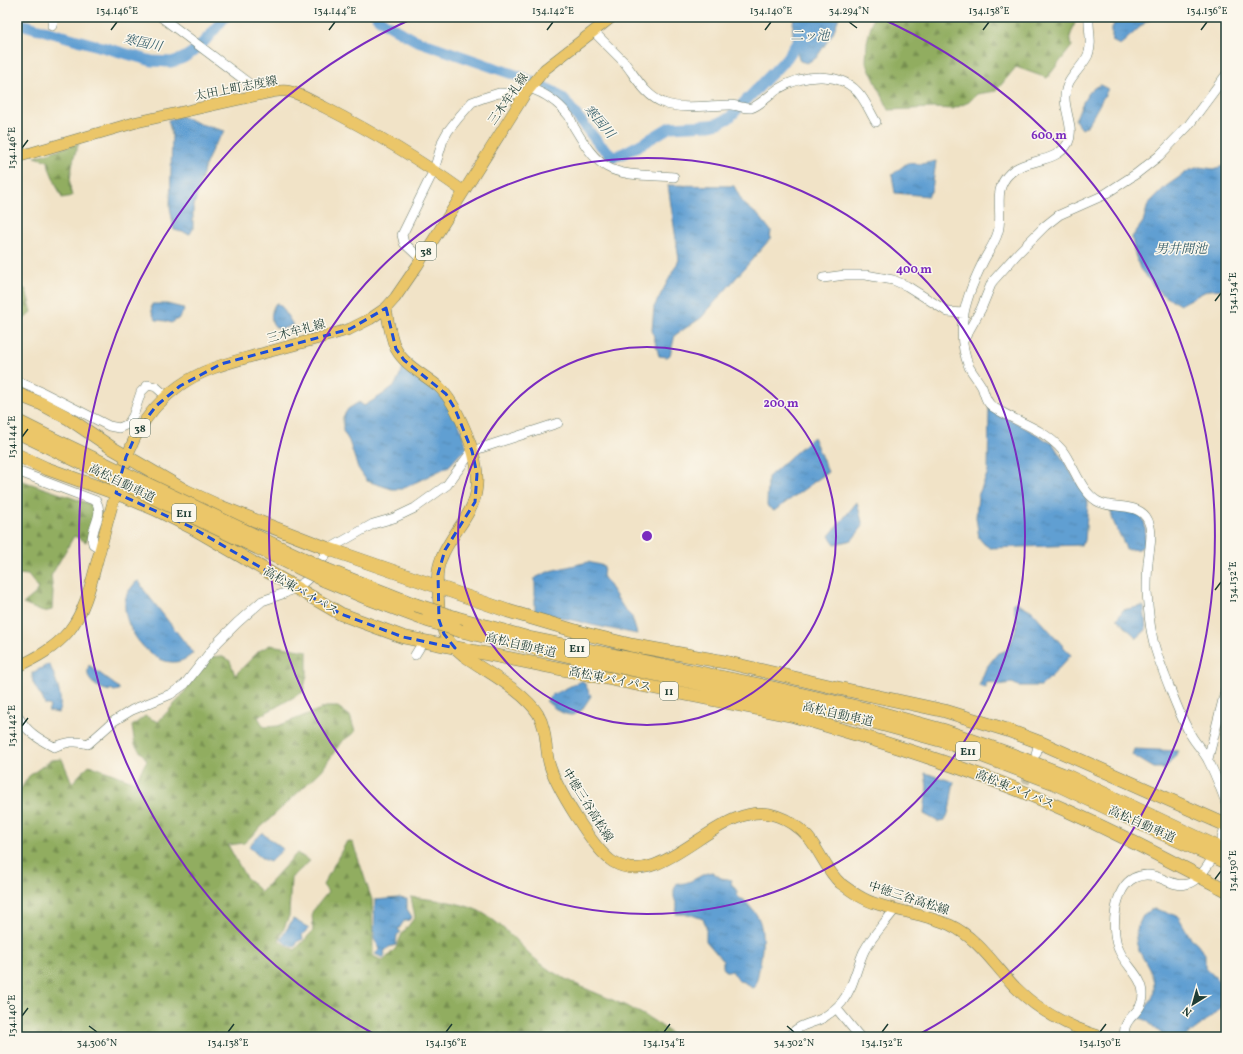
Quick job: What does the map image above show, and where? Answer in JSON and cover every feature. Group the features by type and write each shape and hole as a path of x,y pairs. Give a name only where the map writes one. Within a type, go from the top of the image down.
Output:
{"highway":[{"path":"17,394 42,404 68,418 126,457 186,491 207,501 329,549 508,611 586,634 631,645 726,662 945,711 1007,730 1038,748 1226,825"},
{"name":"高松自動車道","path":"17,421 47,441 325,575 426,620 461,631 586,660 862,719 942,741 1054,783 1226,862"},
{"name":"高松自動車道","path":"17,432 47,441"},
{"name":"高松東バイパス","path":"17,455 45,468 116,493 191,527 341,614 402,637 794,716 857,735 1024,787 1074,814 1226,890"},
{"name":"高松自動車道","path":"325,575 457,618 529,638 769,687 866,709 946,731 1067,776 1226,850"}],"main road":[{"name":"三木牟礼線","path":"17,667 49,650 69,631 87,596 126,457 133,440 144,421 156,406 166,396 200,373 222,364 350,329 370,319 386,308 395,298 530,87 563,54 612,17"},
{"name":"太田上町志度線","path":"17,157 137,122 276,91 288,92 302,96 344,117 434,170 463,192"},
{"name":"中徳三谷高松線","path":"386,308 390,330 396,349 404,360 446,394 455,409 472,451 477,474 478,488 475,502 440,561 438,574 439,620 444,634 455,648 529,702 539,715 544,728 548,761 553,776 593,842 603,854 613,862 626,868 640,869 658,864 740,816 756,813 775,815 792,823 809,838 825,865 838,881 857,895 875,904 919,915 952,926 969,937 983,950 1016,988 1050,1016 1070,1026 1102,1037"}],"street":[{"path":"161,17 263,94"},
{"path":"1089,17 1090,45 1088,54 1070,79 1065,97 1070,139 1062,151 1054,156 1023,165 1013,170 1006,177 1001,186 998,200 999,228 996,238 977,276 964,313 962,334 964,352 969,367 990,406 1043,433 1061,450 1073,467 1084,487 1096,500 1105,505 1137,510 1144,514 1149,522 1150,541 1147,565 1147,593 1152,638 1175,704 1192,736 1208,759 1226,805"},
{"path":"594,32 623,62 648,93 664,103 687,107 732,105 751,108 758,105 770,94 785,85 820,76 836,78 850,85 860,95 876,122"},
{"path":"963,341 981,309 992,282 1019,252 1045,226 1059,215 1102,196 1136,174 1159,156 1188,126 1226,75"},
{"path":"420,259 404,243 402,235 434,170 443,140 448,130 472,102 483,98 499,93 530,87 540,91 550,97 570,117 588,150 608,167 625,173 674,177"},
{"path":"823,278 845,275 866,275 893,280 907,286 948,312 964,313"},
{"path":"17,381 42,392 101,423 119,428 128,424 133,416 141,392 148,385 156,387 166,396"},
{"path":"17,715 24,726 40,740 54,747 68,742 79,741 88,744 114,721 132,710 171,694 185,684 218,642 237,622 262,601 285,593 303,582 313,574 329,549 373,524 394,518 415,508 446,485 472,451 558,423"},
{"path":"17,471 96,502 100,512 91,539 93,544 101,549"},
{"path":"415,655 423,642"},
{"path":"1208,759 1226,688"},
{"path":"1222,838 1226,825"},
{"path":"1124,1037 1126,1025 1138,1012 1144,996 1143,987 1124,960 1118,948 1115,936 1115,915 1118,897 1122,888 1129,880 1139,875 1148,875 1178,885 1186,885 1200,876 1210,862"},
{"path":"789,1037 795,1030 824,1017 836,1008 848,993 865,949 896,909"},
{"path":"836,1008 860,1037"}],"highlighted area":[{"path":"386,308 396,349 404,360 446,394 455,409 472,451 477,474 475,502 445,550 438,574 439,620 444,634 455,648 403,637 341,614 191,527 116,493 126,457 138,430 156,406 180,386 221,364 350,329"}],"green space":[{"path":"873,17 1077,17 1070,37 1072,46 1047,78 1016,67 996,91 977,94 969,102 953,109 933,108 889,110 866,62 867,42"},
{"path":"79,143 70,177 72,196 62,198 49,168 48,161 35,157"},
{"path":"17,284 26,290 32,312 17,325"},
{"path":"17,479 93,505 95,515 86,542 74,536 51,576 53,592 52,610 43,612 23,604 35,594 38,588 28,575 17,574 17,519 20,515"},
{"path":"270,645 307,651 307,675 303,692 258,717 264,727 278,726 326,707 338,707 350,716 355,732 341,742 322,770 244,843 228,845 245,876 261,892 297,853 310,861 291,878 289,916 279,940 295,950 313,931 312,912 328,892 323,885 347,841 353,843 372,900 373,956 383,961 396,948 402,934 415,917 411,897 445,901 463,905 479,911 489,917 533,957 551,971 567,980 631,1008 646,1016 675,1037 17,1037 17,795 29,776 51,760 62,759 72,783 89,765 135,782 147,760 135,745 132,726 145,716 158,722 180,698 209,657 221,656 230,661 235,675 259,651"}],"water":[{"name":"二ッ池","path":"794,17 839,17 833,33 816,58 807,63 800,61 795,44 793,35"},
{"path":"1117,17 1154,18 1147,21 1120,45 1112,41 1112,28"},
{"path":"1100,85 1108,89 1088,125 1082,129 1075,120 1091,90"},
{"path":"181,116 200,124 225,131 213,147 205,166 193,209 193,229 190,234 174,230 170,207 172,135 168,120"},
{"path":"936,161 932,190 928,196 895,193 892,175 907,163 921,164"},
{"name":"男井間池","path":"1226,165 1226,289 1208,290 1180,305 1160,293 1140,269 1134,251 1132,237 1143,222 1148,204 1165,187 1188,171 1199,167 1214,169"},
{"path":"668,185 734,186 743,203 760,217 771,231 770,239 701,318 675,335 670,355 667,357 659,356 652,330 654,307 679,260"},
{"path":"276,303 282,307 293,325 285,328 275,327 272,320 272,311"},
{"path":"152,304 167,304 183,308 184,311 178,319 171,323 156,320 151,306"},
{"path":"404,366 429,383 454,410 468,450 460,454 449,466 402,489 392,489 367,481 358,468 349,441 343,431 343,417 348,409 359,402 364,406 395,385"},
{"path":"989,407 1053,444 1080,487 1088,503 1085,541 1081,545 990,548 979,538 976,517 978,496 988,472"},
{"path":"813,437 828,472 774,511 767,506 768,477"},
{"path":"857,502 863,526 852,540 835,544 829,536"},
{"path":"1111,508 1132,511 1141,516 1144,520 1145,528 1144,546 1139,549 1126,550 1112,519"},
{"path":"588,562 604,566 603,576 625,610 632,617 637,634 535,611 535,578 550,571"},
{"path":"139,581 144,590 193,653 181,661 169,662 156,657 135,637 128,623 125,610 126,597 136,582"},
{"path":"1016,602 1032,611 1071,655 1041,686 1019,686 1012,683 998,685 991,682 986,683 986,688 979,686 986,668 997,654 1007,650 1013,638 1017,624 1013,603"},
{"path":"1142,606 1144,607 1146,630 1137,638 1117,619 1123,610"},
{"path":"49,664 60,695 60,708 58,713 48,711 50,707 49,705 45,705 33,683 32,678 32,673"},
{"path":"89,665 119,688 119,690 114,691 111,689 109,691 95,685 89,679"},
{"path":"581,681 584,682 591,696 581,711 568,715 546,701 552,695"},
{"path":"1134,749 1179,751 1164,770 1161,768 1154,768 1132,755"},
{"path":"925,773 954,782 950,807 945,821 939,822 924,814 927,787"},
{"path":"262,833 283,849 270,862 258,856 249,846"},
{"path":"712,872 721,878 732,880 731,883 737,891 737,895 746,902 760,921 762,930 762,950 755,987 752,988 744,982 739,981 732,971 725,971 723,961 706,941 706,926 703,919 689,914 676,914 677,906 674,897 674,890 677,883 686,883"},
{"path":"398,898 407,899 407,909 412,917 408,921 404,921 398,930 401,932 397,935 396,945 389,947 384,952 385,955 383,958 375,954 380,949 374,939 375,900"},
{"path":"1155,909 1178,916 1190,937 1197,943 1205,954 1205,968 1220,983 1226,997 1226,1002 1211,1017 1185,1037 1165,1037 1146,1020 1140,1018 1132,1023 1131,1021 1147,1006 1154,992 1153,977 1141,955 1136,940 1142,917 1148,911"},
{"path":"293,919 309,928 302,935 303,939 298,941 295,947 286,944 281,939"}],"waterway":[{"name":"寒国川","path":"17,23 152,61 171,62 180,60 195,50 208,38 225,17"},
{"name":"寒国川","path":"377,17 386,24 415,40 524,78 554,92 564,100 599,144 613,156 620,155 670,127 710,125 719,123 729,118 787,58 814,17"}],"tunnel":[{"path":"1025,783 1030,768"}]}
